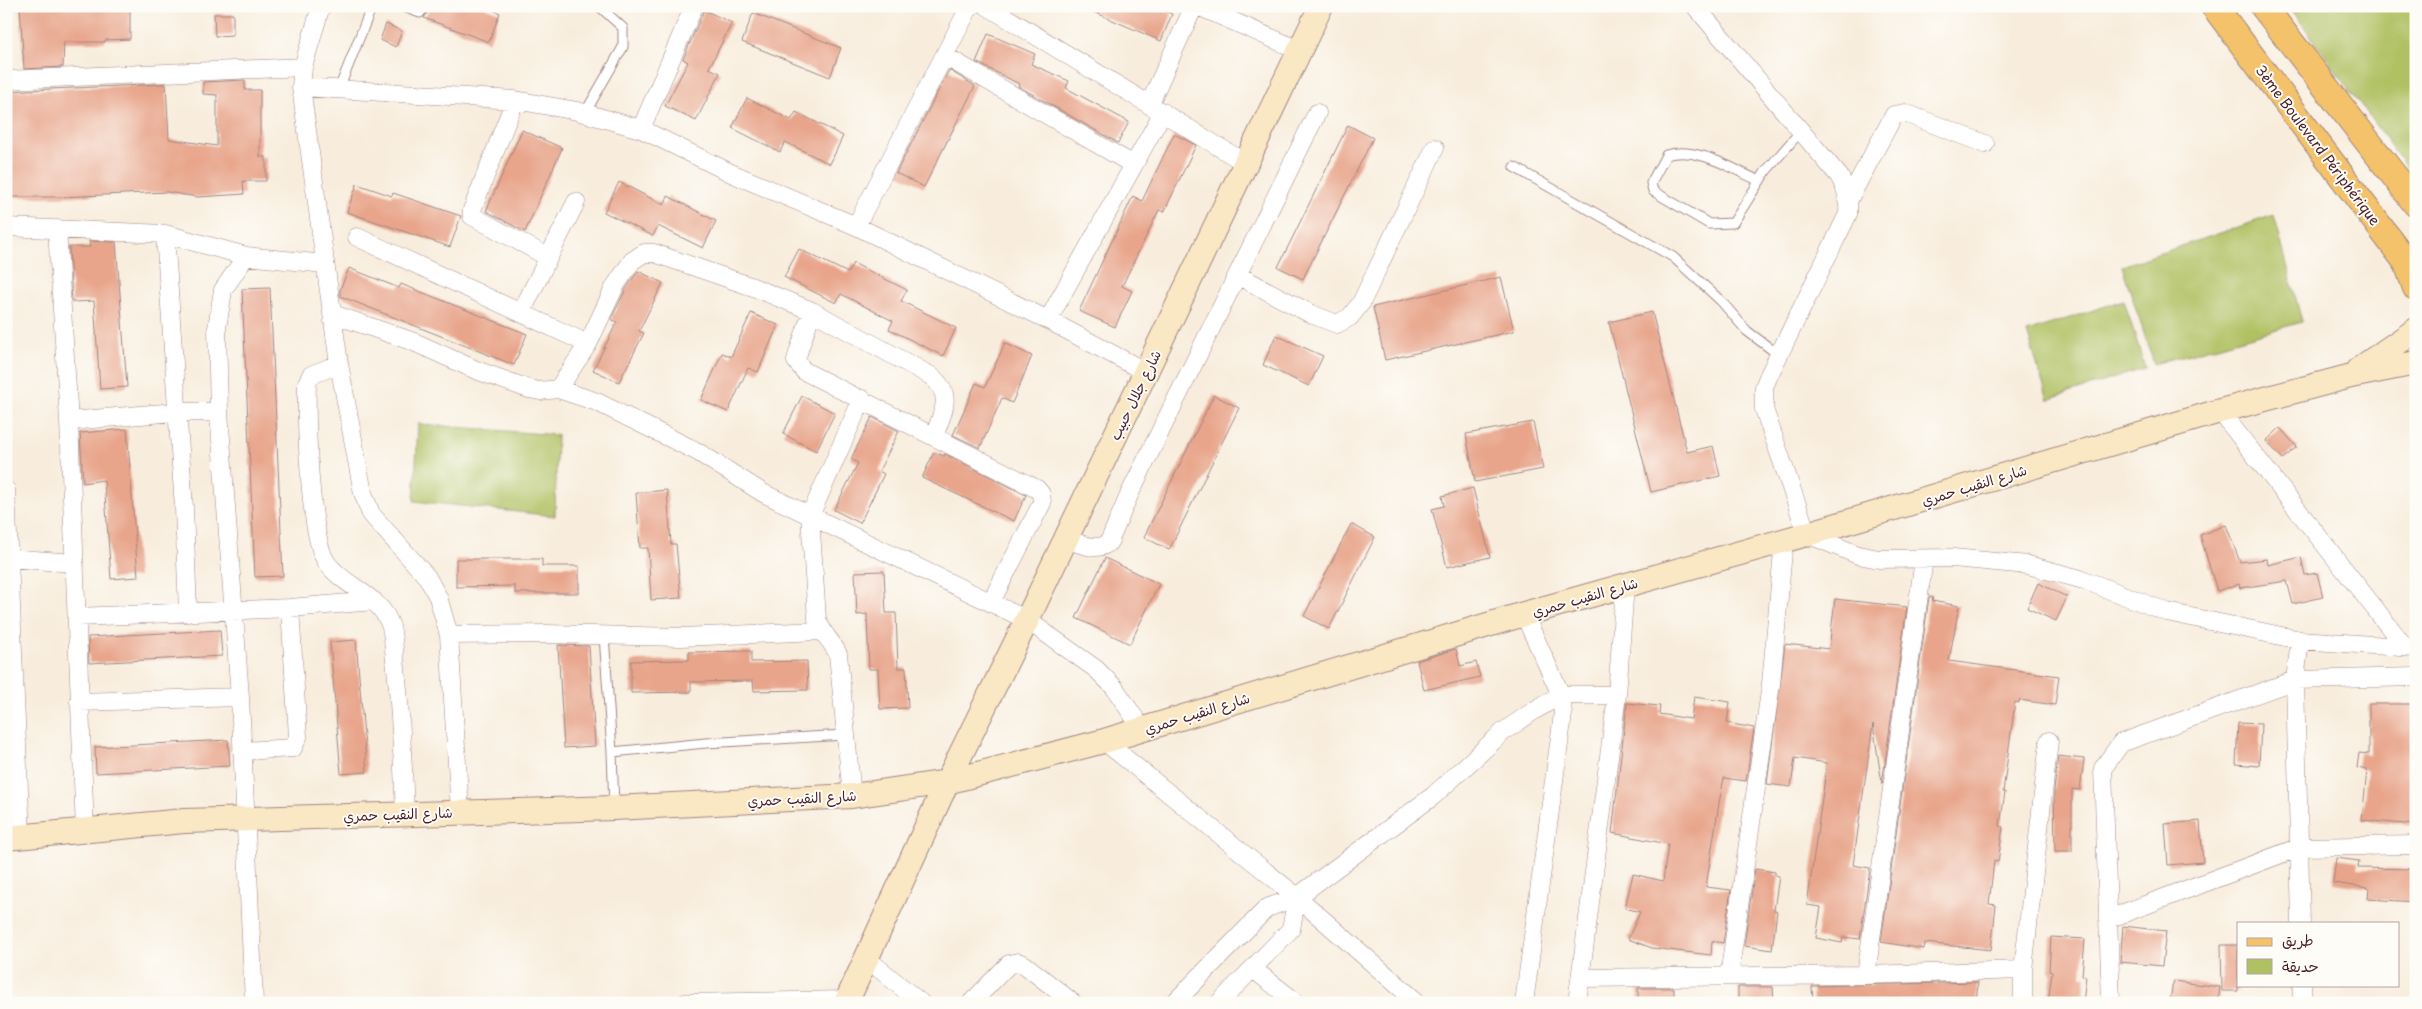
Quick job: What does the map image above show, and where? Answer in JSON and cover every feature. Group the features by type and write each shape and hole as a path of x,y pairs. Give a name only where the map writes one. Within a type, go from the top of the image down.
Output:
{"main road":[{"name":"شارع جلال حبيب","path":"846,1001 947,782 1247,164 1321,6"},
{"name":"3ème Boulevard Périphérique","path":"2214,6 2407,263 2416,288"},
{"path":"2263,6 2416,204"},
{"name":"شارع النقيب حمري","path":"2351,376 2416,330"},
{"name":"شارع النقيب حمري","path":"14,837 85,832 184,821 614,808 852,796 947,782 1104,741 1524,614 1807,534 2220,411 2351,376 2416,363"}],"street":[{"path":"320,6 303,67 301,86 339,364 363,493 370,514 427,577 438,597 449,634 460,812"},
{"path":"641,128 694,6"},
{"path":"856,226 970,6"},
{"path":"987,6 1247,164"},
{"path":"1048,320 1132,164 1156,108 1194,6"},
{"path":"1198,6 1301,51"},
{"path":"1695,6 1839,176 1846,188 1849,199 1848,214 1764,387 1764,409 1807,534 1870,558 1993,560 2028,565 2084,580 2167,612 2300,640 2410,647"},
{"path":"945,56 1132,164"},
{"path":"6,80 303,67"},
{"path":"301,86 515,100 586,113 641,128 731,173 856,226 1048,320 1146,372"},
{"path":"515,100 472,210 472,216 548,258"},
{"path":"1065,539 1094,547 1105,545 1109,542 1130,493 1317,113"},
{"path":"1849,199 1894,114 1905,113 1985,144"},
{"path":"1237,275 1337,324 1350,317 1362,303 1435,148"},
{"path":"521,313 576,202"},
{"path":"6,227 165,234 246,256 325,264"},
{"path":"57,229 69,421 85,832"},
{"path":"165,234 184,508 188,613"},
{"path":"357,237 588,344"},
{"path":"558,389 588,344 615,286 632,261 644,253 654,254 753,287 812,311 938,382 946,396 934,437"},
{"path":"246,256 223,290 217,328 219,412 240,698 254,1003"},
{"path":"812,311 796,361 804,371 1037,489 1041,494 1042,503 992,602"},
{"path":"333,314 414,342 476,370 529,389 540,391 558,389 597,402 698,452 763,492 810,516 992,602 1027,620 1096,669 1114,687 1142,729"},
{"path":"339,364 311,375 307,383 310,479 320,550 334,572 374,601 386,615 391,627 399,698 405,813"},
{"path":"852,796 838,654 834,645 820,630 815,601 810,516 862,399"},
{"path":"2220,411 2410,647"},
{"path":"69,421 176,412 219,412"},
{"path":"6,490 14,837"},
{"path":"1729,976 1771,684 1784,540"},
{"path":"8,558 74,563"},
{"path":"1866,975 1924,559"},
{"path":"1577,1003 1617,695 1625,585"},
{"path":"77,617 290,608 374,601"},
{"path":"242,751 293,748 298,737 290,608"},
{"path":"1524,614 1561,695 1563,714 1562,736 1524,1003"},
{"path":"449,634 680,637 820,630"},
{"path":"2300,640 2295,680 2301,922"},
{"path":"2110,1003 2103,768 2122,743 2295,680 2416,677"},
{"path":"1174,1003 1267,908 1297,897 1434,796 1503,732 1561,695 1617,695"},
{"path":"79,702 240,698"},
{"path":"1104,741 1297,897 1418,1003"},
{"path":"2023,1003 2023,970 2049,741"},
{"path":"2108,919 2300,846 2416,845"},
{"path":"1219,1003 1291,929 1297,897"},
{"path":"866,958 921,1003"},
{"path":"971,1003 1009,964 1018,962 1025,965 1072,1002"},
{"path":"1253,969 1297,1003"},
{"path":"1580,978 1866,975 2023,970"},
{"path":"2302,986 2302,1003"},
{"path":"685,1003 846,1001"}],"lane":[{"path":"339,89 372,6"},
{"path":"401,6 420,13 425,6"},
{"path":"586,113 623,47 623,28 599,6"},
{"path":"1760,181 1697,154 1678,151 1666,155 1651,183 1654,192 1710,224 1722,225 1733,223 1760,181 1800,132"},
{"path":"1514,167 1673,257 1721,301 1747,331 1779,355"},
{"path":"604,635 614,808"},
{"path":"612,752 706,743 846,735"}],"path":[{"path":"2410,6 2416,13"}],"green space":[{"path":"2289,6 2416,6 2416,181"},
{"path":"2274,215 2302,322 2154,364 2122,266"},
{"path":"2124,300 2145,368 2048,400 2027,332"},
{"path":"418,424 557,435 555,516 414,501"}],"building":[{"path":"20,6 130,6 130,39 105,40 105,42 64,42 63,67 24,69"},
{"path":"431,6 483,6 500,13 489,42 424,18"},
{"path":"1080,6 1154,6 1172,14 1161,41"},
{"path":"704,10 732,23 709,68 720,73 696,121 665,106 688,62 683,59"},
{"path":"753,13 841,48 830,77 742,42"},
{"path":"214,14 233,14 233,35 215,36"},
{"path":"386,24 402,31 396,47 380,40"},
{"path":"988,34 1035,54 1031,64 1069,81 1066,88 1129,122 1118,143 1018,86 1019,84 976,62"},
{"path":"949,70 975,86 924,187 896,173"},
{"path":"245,80 245,90 260,90 260,157 266,157 266,181 243,181 244,194 198,197 167,192 60,197 6,197 6,91 166,84 169,139 217,146 217,95 203,94 203,82"},
{"path":"747,98 791,120 796,112 843,136 830,164 785,142 780,152 732,128"},
{"path":"1348,125 1373,138 1303,279 1278,267"},
{"path":"522,130 562,148 525,232 486,211"},
{"path":"1174,134 1196,145 1164,212 1159,210 1122,286 1132,291 1115,327 1079,311 1133,196 1142,201"},
{"path":"619,182 664,205 668,196 716,221 703,248 658,226 653,236 604,212"},
{"path":"357,184 392,196 393,193 461,216 450,247 347,212"},
{"path":"89,241 116,242 127,387 100,389 94,301 72,302 69,247 90,247"},
{"path":"799,249 848,273 853,263 907,290 901,301 956,328 943,356 889,329 893,321 841,294 836,303 784,277"},
{"path":"349,268 399,288 401,284 527,334 514,365 340,296 340,290"},
{"path":"638,271 663,283 639,331 644,333 619,382 593,370 617,322 611,319 626,289"},
{"path":"1501,277 1514,331 1385,360 1373,307"},
{"path":"270,288 283,576 255,577 242,289"},
{"path":"1652,312 1687,452 1713,446 1720,476 1651,492 1609,322"},
{"path":"751,313 778,325 758,372 748,368 728,412 701,400 722,353 731,357"},
{"path":"1276,335 1323,356 1309,386 1263,365"},
{"path":"1005,343 1032,356 1012,403 1002,398 980,448 953,435 976,383 985,387"},
{"path":"1214,395 1239,408 1169,550 1144,537"},
{"path":"802,396 835,413 816,451 783,434"},
{"path":"872,417 899,431 879,471 884,474 860,523 834,510 858,463 851,459"},
{"path":"1533,422 1543,469 1475,482 1466,434"},
{"path":"2280,428 2297,447 2283,459 2266,441"},
{"path":"127,429 138,577 111,579 104,480 83,483 80,433"},
{"path":"934,452 944,456 945,454 1026,495 1014,521 922,478"},
{"path":"1473,488 1490,557 1447,567 1432,509 1444,506 1442,496"},
{"path":"667,490 671,544 676,544 681,598 651,600 648,548 640,548 636,493"},
{"path":"1351,524 1375,537 1329,629 1304,616"},
{"path":"2226,525 2240,562 2267,559 2268,565 2301,557 2305,575 2317,573 2323,597 2293,604 2287,581 2240,588 2239,584 2217,591 2200,535"},
{"path":"1105,558 1159,584 1130,644 1076,618"},
{"path":"456,559 542,559 542,566 579,566 579,593 515,593 515,586 456,587"},
{"path":"884,571 886,613 896,613 898,668 906,668 908,708 880,709 878,669 869,669 867,614 857,615 855,572"},
{"path":"2038,583 2067,597 2056,621 2027,608"},
{"path":"1929,597 1933,597 1932,601 1959,606 1949,661 2059,676 2055,705 2019,700 2019,703 2015,702 2003,792 2005,792 2000,826 2003,827 1998,862 1994,861 1989,904 1996,905 1991,950 1925,943 1924,949 1881,942"},
{"path":"1835,599 1907,607 1882,784 1873,724 1853,865 1870,868 1860,939 1843,937 1842,943 1816,938 1821,907 1807,905 1827,763 1795,758 1791,787 1767,784 1785,644 1829,649"},
{"path":"220,630 222,656 89,663 88,637"},
{"path":"356,640 367,772 341,774 330,642"},
{"path":"558,645 589,646 595,746 564,748"},
{"path":"1456,649 1460,666 1476,662 1480,677 1424,690 1417,661"},
{"path":"751,651 751,662 807,661 808,690 754,691 753,681 691,682 691,692 631,693 631,661 689,660 689,652"},
{"path":"1694,697 1730,702 1727,723 1754,728 1746,781 1724,778 1719,803 1706,887 1731,890 1723,943 1712,941 1711,955 1652,948 1628,939 1640,912 1625,908 1633,874 1663,881 1668,844 1612,833 1627,703 1660,706 1659,714 1691,719"},
{"path":"2369,704 2416,704 2416,825 2362,820 2367,770 2357,768 2359,753 2369,754"},
{"path":"2238,723 2261,724 2259,766 2236,764"},
{"path":"228,740 230,766 96,773 95,747"},
{"path":"2058,756 2084,759 2080,790 2072,789 2072,851 2055,851 2054,791"},
{"path":"2200,821 2203,862 2168,865 2165,824"},
{"path":"2336,858 2359,861 2358,868 2416,869 2416,902 2368,899 2369,888 2333,883"},
{"path":"1755,869 1775,872 1775,875 1779,876 1774,910 1777,911 1772,950 1744,946"},
{"path":"2123,926 2166,931 2162,966 2120,962"},
{"path":"2051,937 2085,939 2082,976 2086,976 2083,1003 2048,1003 2052,972 2049,971"},
{"path":"2221,945 2237,945 2238,991 2222,991"},
{"path":"2173,981 2220,987 2218,1003 2170,1003"},
{"path":"1978,982 1976,1003 1813,1003 1812,986"},
{"path":"1738,987 1773,987 1774,1003 1738,1003"},
{"path":"1638,988 1674,988 1674,1003 1638,1003"}]}
